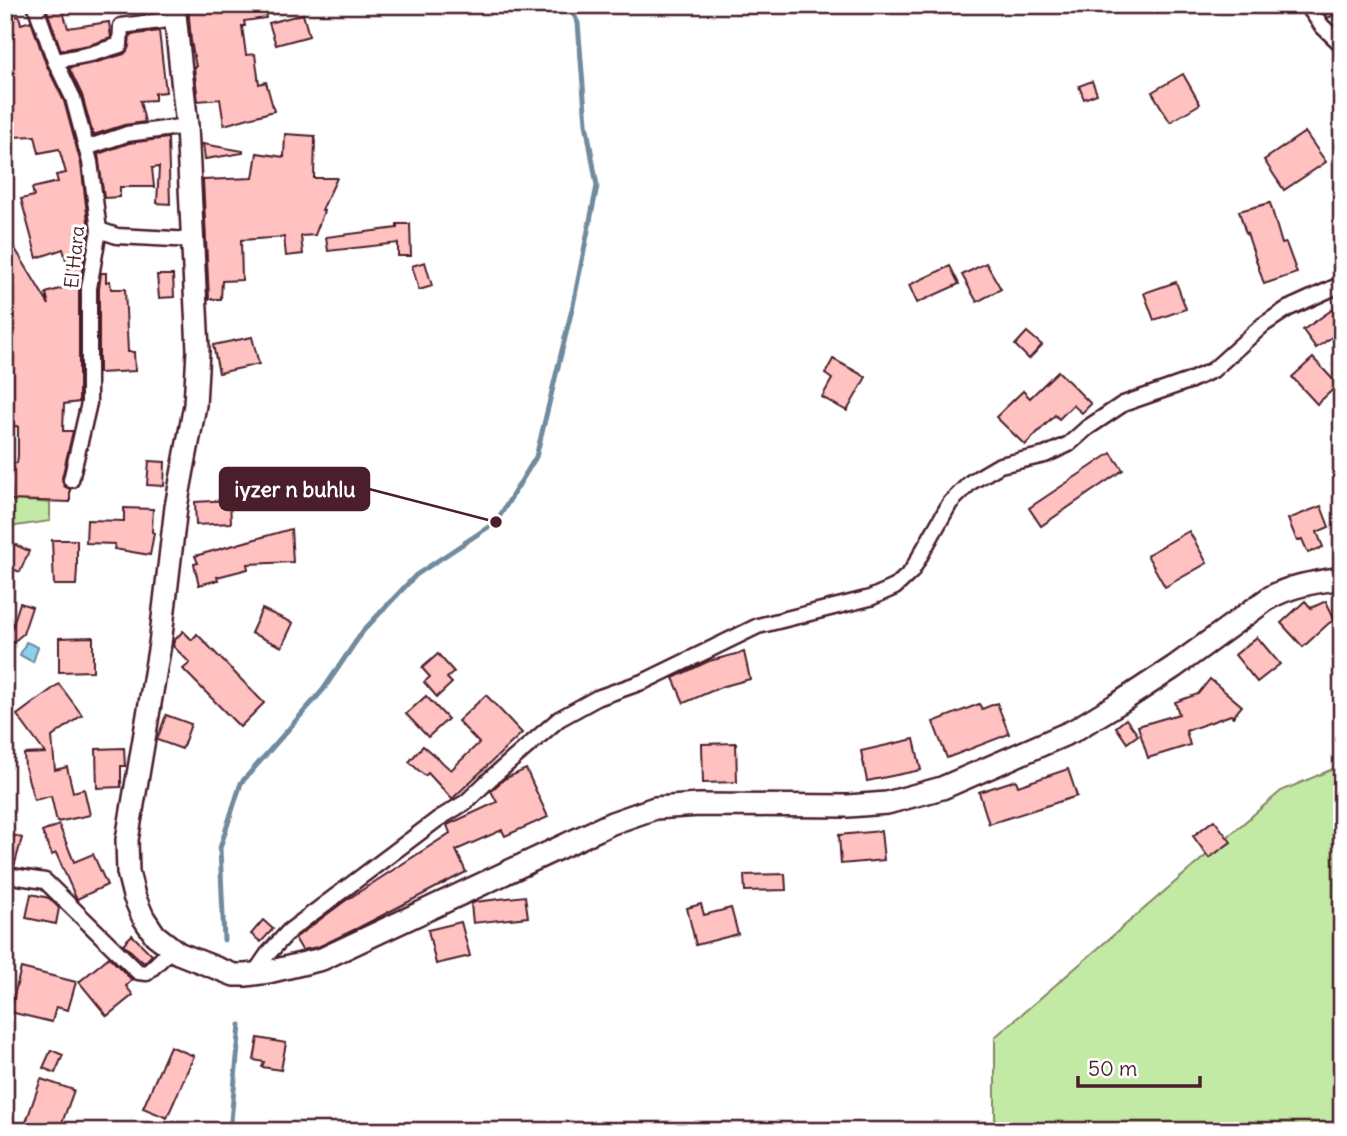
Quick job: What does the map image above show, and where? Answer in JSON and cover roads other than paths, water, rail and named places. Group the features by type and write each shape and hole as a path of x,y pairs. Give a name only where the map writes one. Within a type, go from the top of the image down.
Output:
{"main road":[{"path":"175,12 187,126 193,240 198,350 195,405 176,507 160,645 127,840 128,872 143,917 155,935 175,951 244,974 268,972 323,959 612,823 655,808 699,805 848,806 887,803 942,788 1073,731 1174,667 1283,590 1342,578"}],"street":[{"name":"El Hara","path":"35,5 55,61 73,98 90,162 99,230 89,288 89,403 71,480"},
{"path":"1307,5 1322,26 1342,45"},
{"path":"55,61 120,45 121,26 175,12"},
{"path":"86,148 127,135 187,126"},
{"path":"99,230 117,236 193,240"},
{"path":"244,974 267,955 289,931 438,819 466,802 559,719 597,698 645,681 758,625 870,598 895,587 911,572 950,503 971,482 1000,466 1045,455 1069,443 1123,404 1189,382 1213,370 1264,325 1287,309 1342,284"},
{"path":"5,875 45,881 138,972 147,973 175,951"}],"water":[{"path":"26,642 38,647 33,662 20,655"}],"waterway":[{"path":"224,940 220,848 241,783 323,690 363,631 416,575 496,522 536,457 573,305 597,186 586,123 578,23 569,5"},
{"path":"228,1131 240,1025"}],"place":[{"name":"iγzer n buhlu","path":"496,522"}]}
